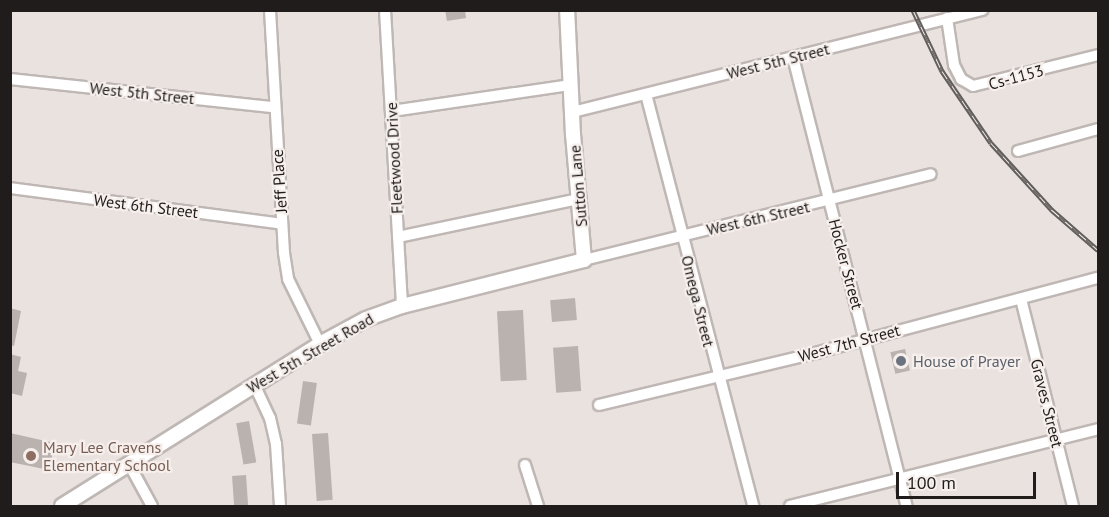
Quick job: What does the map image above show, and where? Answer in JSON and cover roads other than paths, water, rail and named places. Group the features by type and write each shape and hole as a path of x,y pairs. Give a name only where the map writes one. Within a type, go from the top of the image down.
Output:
{"street":[{"name":"Jeff Place","path":"270,10 274,107 288,279 320,344"},
{"name":"Fleetwood Drive","path":"385,10 402,306"},
{"path":"392,111 572,85 567,10"},
{"name":"West 5th Street","path":"573,112 982,10"},
{"name":"Cs-1153","path":"947,18 954,65 961,79 973,86 1098,55"},
{"name":"Hocker Street","path":"793,57 907,507"},
{"name":"West 5th Street","path":"10,79 274,107"},
{"name":"Sutton Lane","path":"572,85 584,260"},
{"name":"Omega Street","path":"646,94 753,507"},
{"path":"1018,151 1098,129"},
{"name":"West 6th Street","path":"584,260 931,174"},
{"name":"West 6th Street","path":"10,188 282,224"},
{"path":"398,237 579,199"},
{"name":"West 5th Street Road","path":"62,507 254,384 366,319 402,306 584,260"},
{"name":"West 7th Street","path":"599,405 1098,278"},
{"name":"Graves Street","path":"1021,299 1073,507"},
{"path":"254,384 270,418 276,444 280,507"},
{"path":"790,507 1098,429"},
{"path":"129,464 152,507"},
{"path":"525,465 538,507"}],"railway":[{"path":"913,10 942,71 991,143 1052,210 1098,250"}],"place":[{"name":"House of Prayer","path":"901,361"},
{"name":"Mary Lee Cravens Elementary School","path":"31,456"}]}
